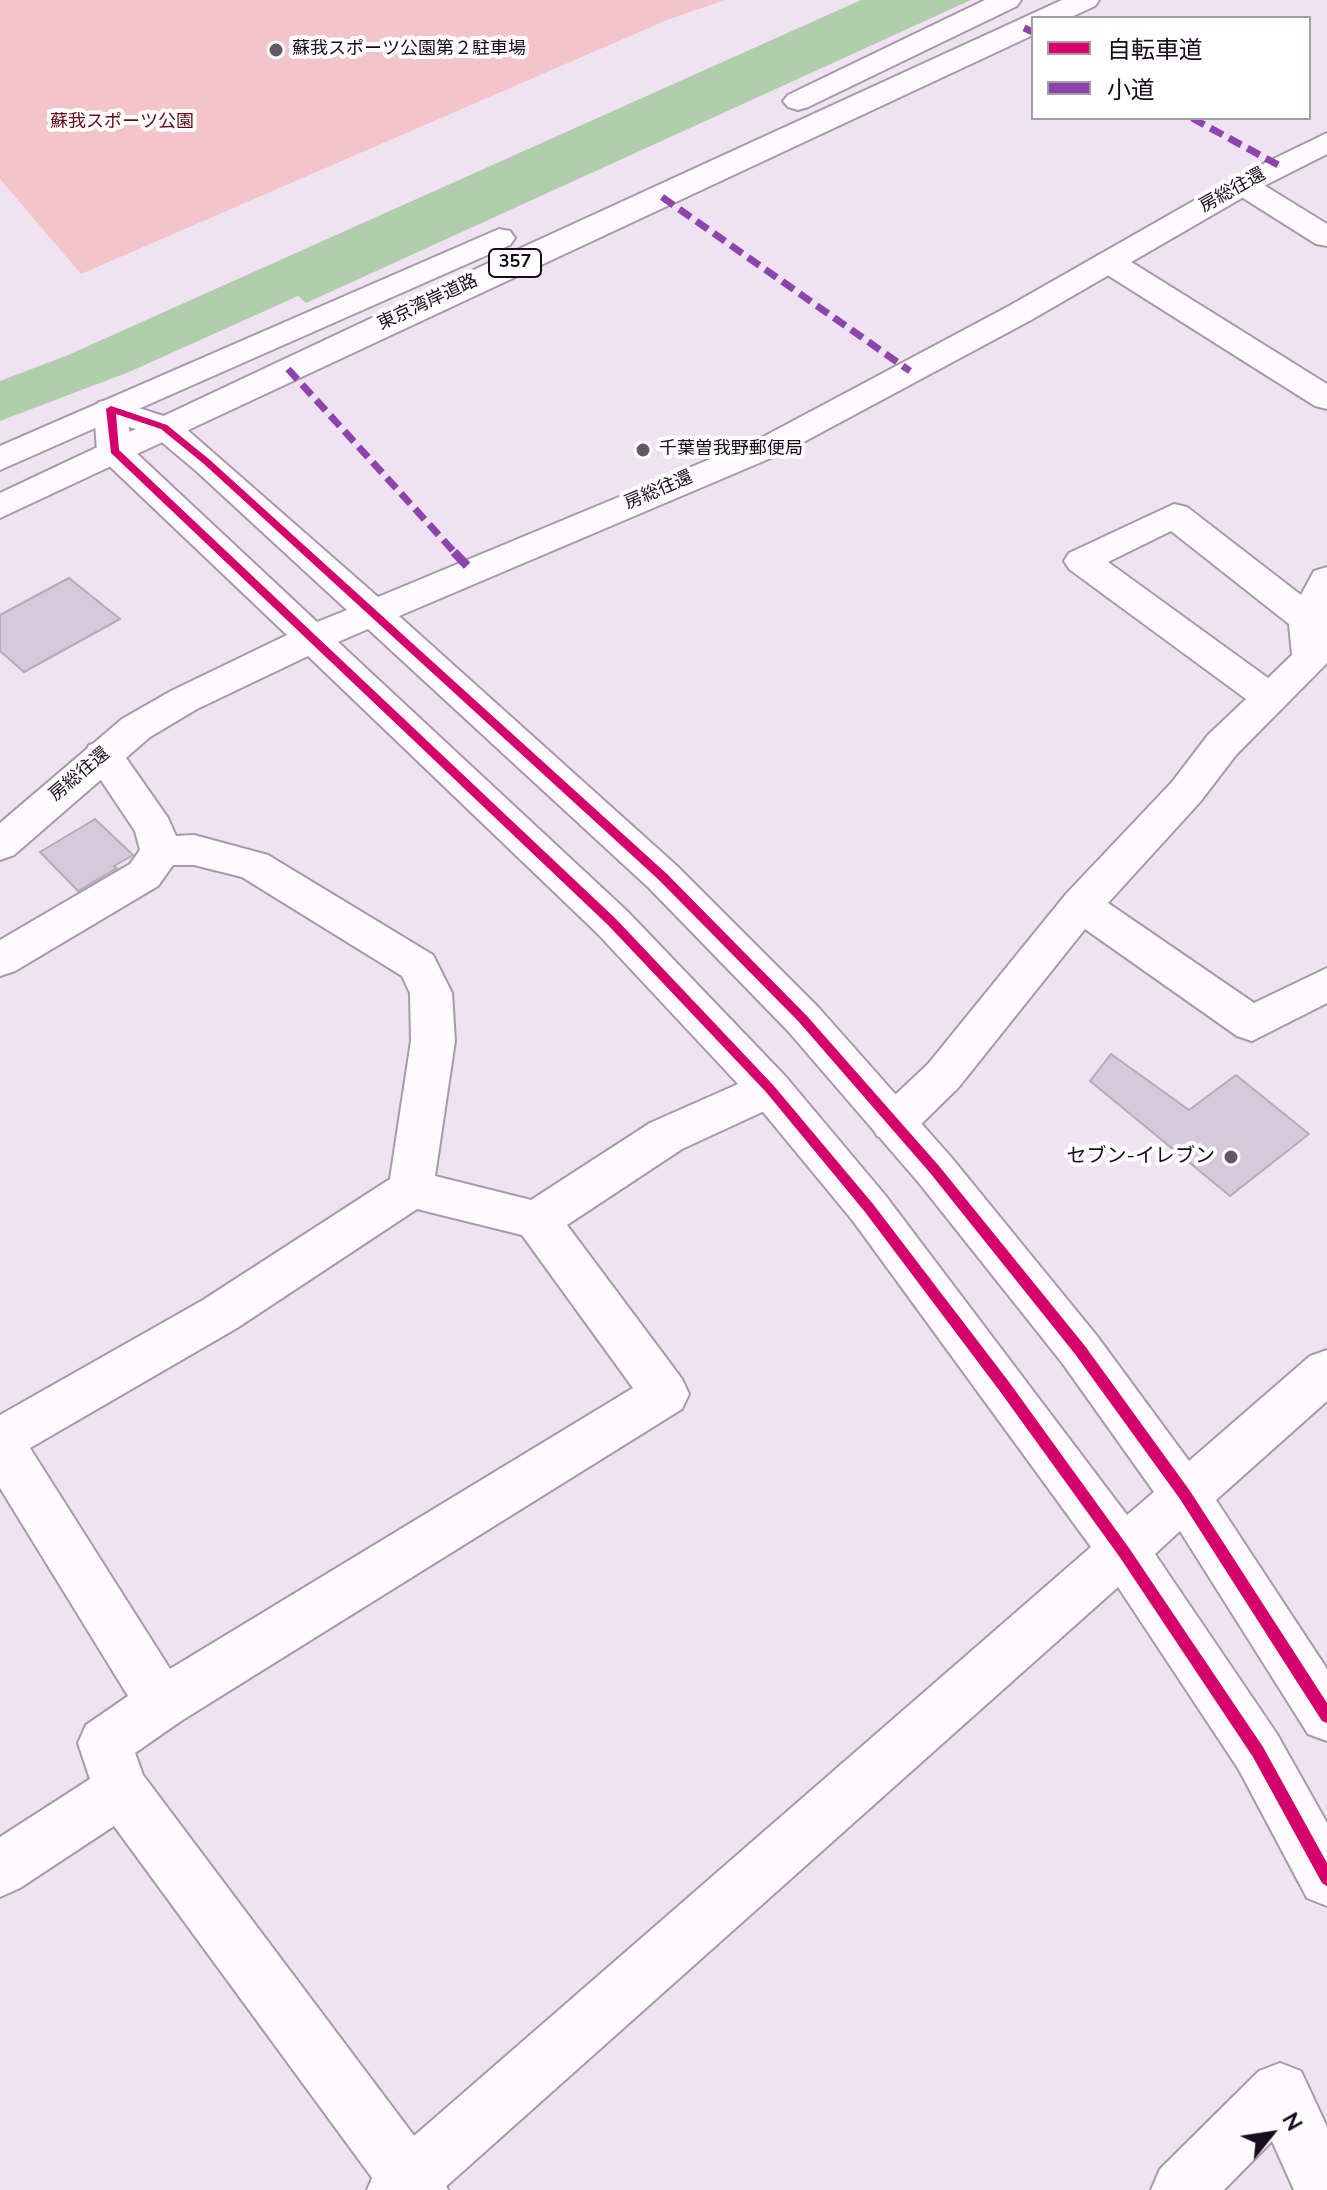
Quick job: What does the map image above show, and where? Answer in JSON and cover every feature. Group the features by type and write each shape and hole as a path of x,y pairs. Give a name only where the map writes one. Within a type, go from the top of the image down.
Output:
{"main road":[{"name":"東京湾岸道路","path":"0,507 112,430 1007,0"},
{"path":"1050,16 1085,0"},
{"name":"東京湾岸道路","path":"164,427 1031,25"},
{"name":"房総往還","path":"9,825 159,713 313,638 773,445 1020,313 1243,185 1327,142"},
{"path":"1243,185 1327,237"},
{"path":"1109,262 1327,399"},
{"path":"112,430 164,427 207,462 663,877 803,1019 935,1170 1080,1350 1185,1495 1327,1716"},
{"name":"東京湾岸道路","path":"0,459 112,430"},
{"path":"112,430 313,638 612,922 770,1089 869,1208 1004,1386 1124,1552 1258,1752 1327,1878"},
{"path":"1271,699 1082,561 1174,515 1307,619"},
{"path":"893,1124 943,1076 1081,905 1186,792 1222,745 1311,658 1307,619 1327,579"},
{"path":"103,755 154,828 161,851"},
{"path":"161,851 194,850 254,865 418,966 431,993 433,1041 411,1189"},
{"path":"0,960 144,875 161,851"},
{"path":"1081,905 1252,1024 1327,984"},
{"path":"537,1220 666,1136 770,1089"},
{"path":"162,1703 0,1442 220,1314 411,1189 537,1220 665,1394 162,1703 105,1743 121,1790 409,2186 1327,1371"},
{"path":"0,1869 121,1790"},
{"path":"1181,2190 1280,2092 1325,2190"}],"green space":[{"name":"蘇我スポーツ公園","path":"0,0 725,0 667,20 81,274 0,179"}],"shaded area":[{"path":"861,0 971,0 306,303 298,296 129,372 0,421 0,381 68,355"}],"building":[{"path":"69,578 120,619 24,672 0,651 0,615"},
{"path":"95,819 133,855 78,891 40,852"},
{"name":"セブン-イレブン","path":"1111,1054 1189,1110 1236,1075 1309,1134 1230,1196 1090,1081"}],"marked path":[{"path":"1024,28 1031,31"},
{"path":"1196,120 1280,166"},
{"path":"662,197 910,371"},
{"path":"288,369 473,572"}],"cycle path":[{"path":"1327,1716 1185,1495 1080,1350 935,1170 803,1019 663,877 207,462 164,427 111,409 114,451 612,922 770,1089 869,1208 1004,1386 1124,1552 1258,1752 1327,1878"}],"place":[{"name":"蘇我スポーツ公園第２駐車場","path":"276,50"},
{"name":"千葉曽我野郵便局","path":"643,450"},
{"name":"セブン-イレブン","path":"1231,1157"}]}
